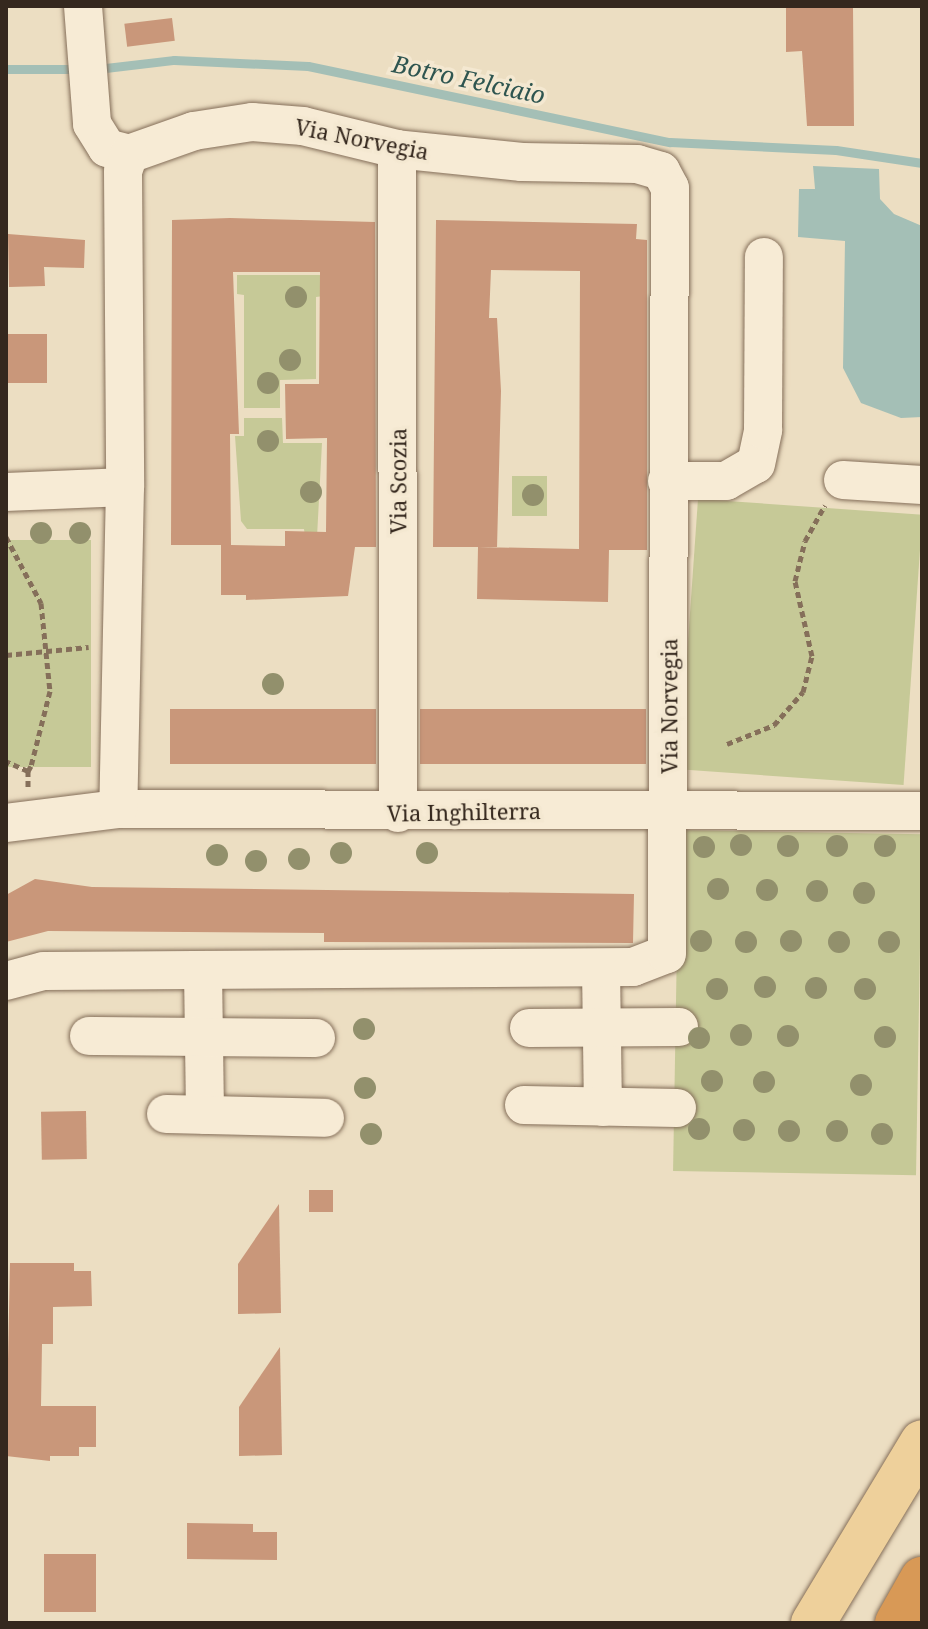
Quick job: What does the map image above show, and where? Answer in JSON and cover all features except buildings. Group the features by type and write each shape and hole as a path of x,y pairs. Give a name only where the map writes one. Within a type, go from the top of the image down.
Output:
{"highway":[{"path":"897,1623 922,1579"}],"main road":[{"path":"813,1623 922,1442"}],"street":[{"path":"84,23 92,124 107,148 129,154 123,171 125,487 118,809"},
{"name":"Via Norvegia","path":"129,154 194,131 252,122 303,126 397,149 522,162 637,164 661,171 670,188 667,481 670,809 667,954 633,967 601,968"},
{"name":"Via Scozia","path":"397,149 398,813"},
{"path":"667,481 726,481 756,464 763,430 764,257"},
{"path":"843,480 922,485"},
{"path":"6,492 125,487"},
{"name":"Via Inghilterra","path":"6,823 118,809 398,813 670,809 922,811"},
{"path":"6,981 44,971 601,968 603,1107"},
{"path":"203,970 207,1037 205,1115"},
{"path":"529,1028 679,1027"},
{"path":"89,1036 316,1038"},
{"path":"524,1105 677,1108"},
{"path":"166,1114 325,1118"}],"path":[{"path":"727,744 774,725 803,692 812,656 797,599 798,561 818,515 843,480"},
{"path":"6,537 41,603 50,691 41,742 28,771 6,761"},
{"path":"6,655 121,645"}],"green space":[{"path":"237,275 324,275 324,296 316,297 316,379 280,380 280,408 244,408 244,295 237,294"},
{"path":"244,418 282,418 283,443 322,443 317,537 305,537 304,529 247,529 241,521 235,436 244,436"},
{"path":"512,476 547,476 547,516 512,516"},
{"path":"698,499 922,515 904,785 679,769"},
{"path":"6,540 91,540 91,767 6,767"},
{"path":"679,830 922,834 916,1175 673,1171"}],"water":[{"path":"813,166 879,169 880,199 894,214 922,226 922,417 901,418 861,403 843,368 845,241 798,237 799,189 815,189"}],"waterway":[{"name":"Botro Felciaio","path":"97,69 174,60 308,66 670,142 836,150 922,163"},
{"name":"Botro Felciaio","path":"6,69 79,69"}]}
